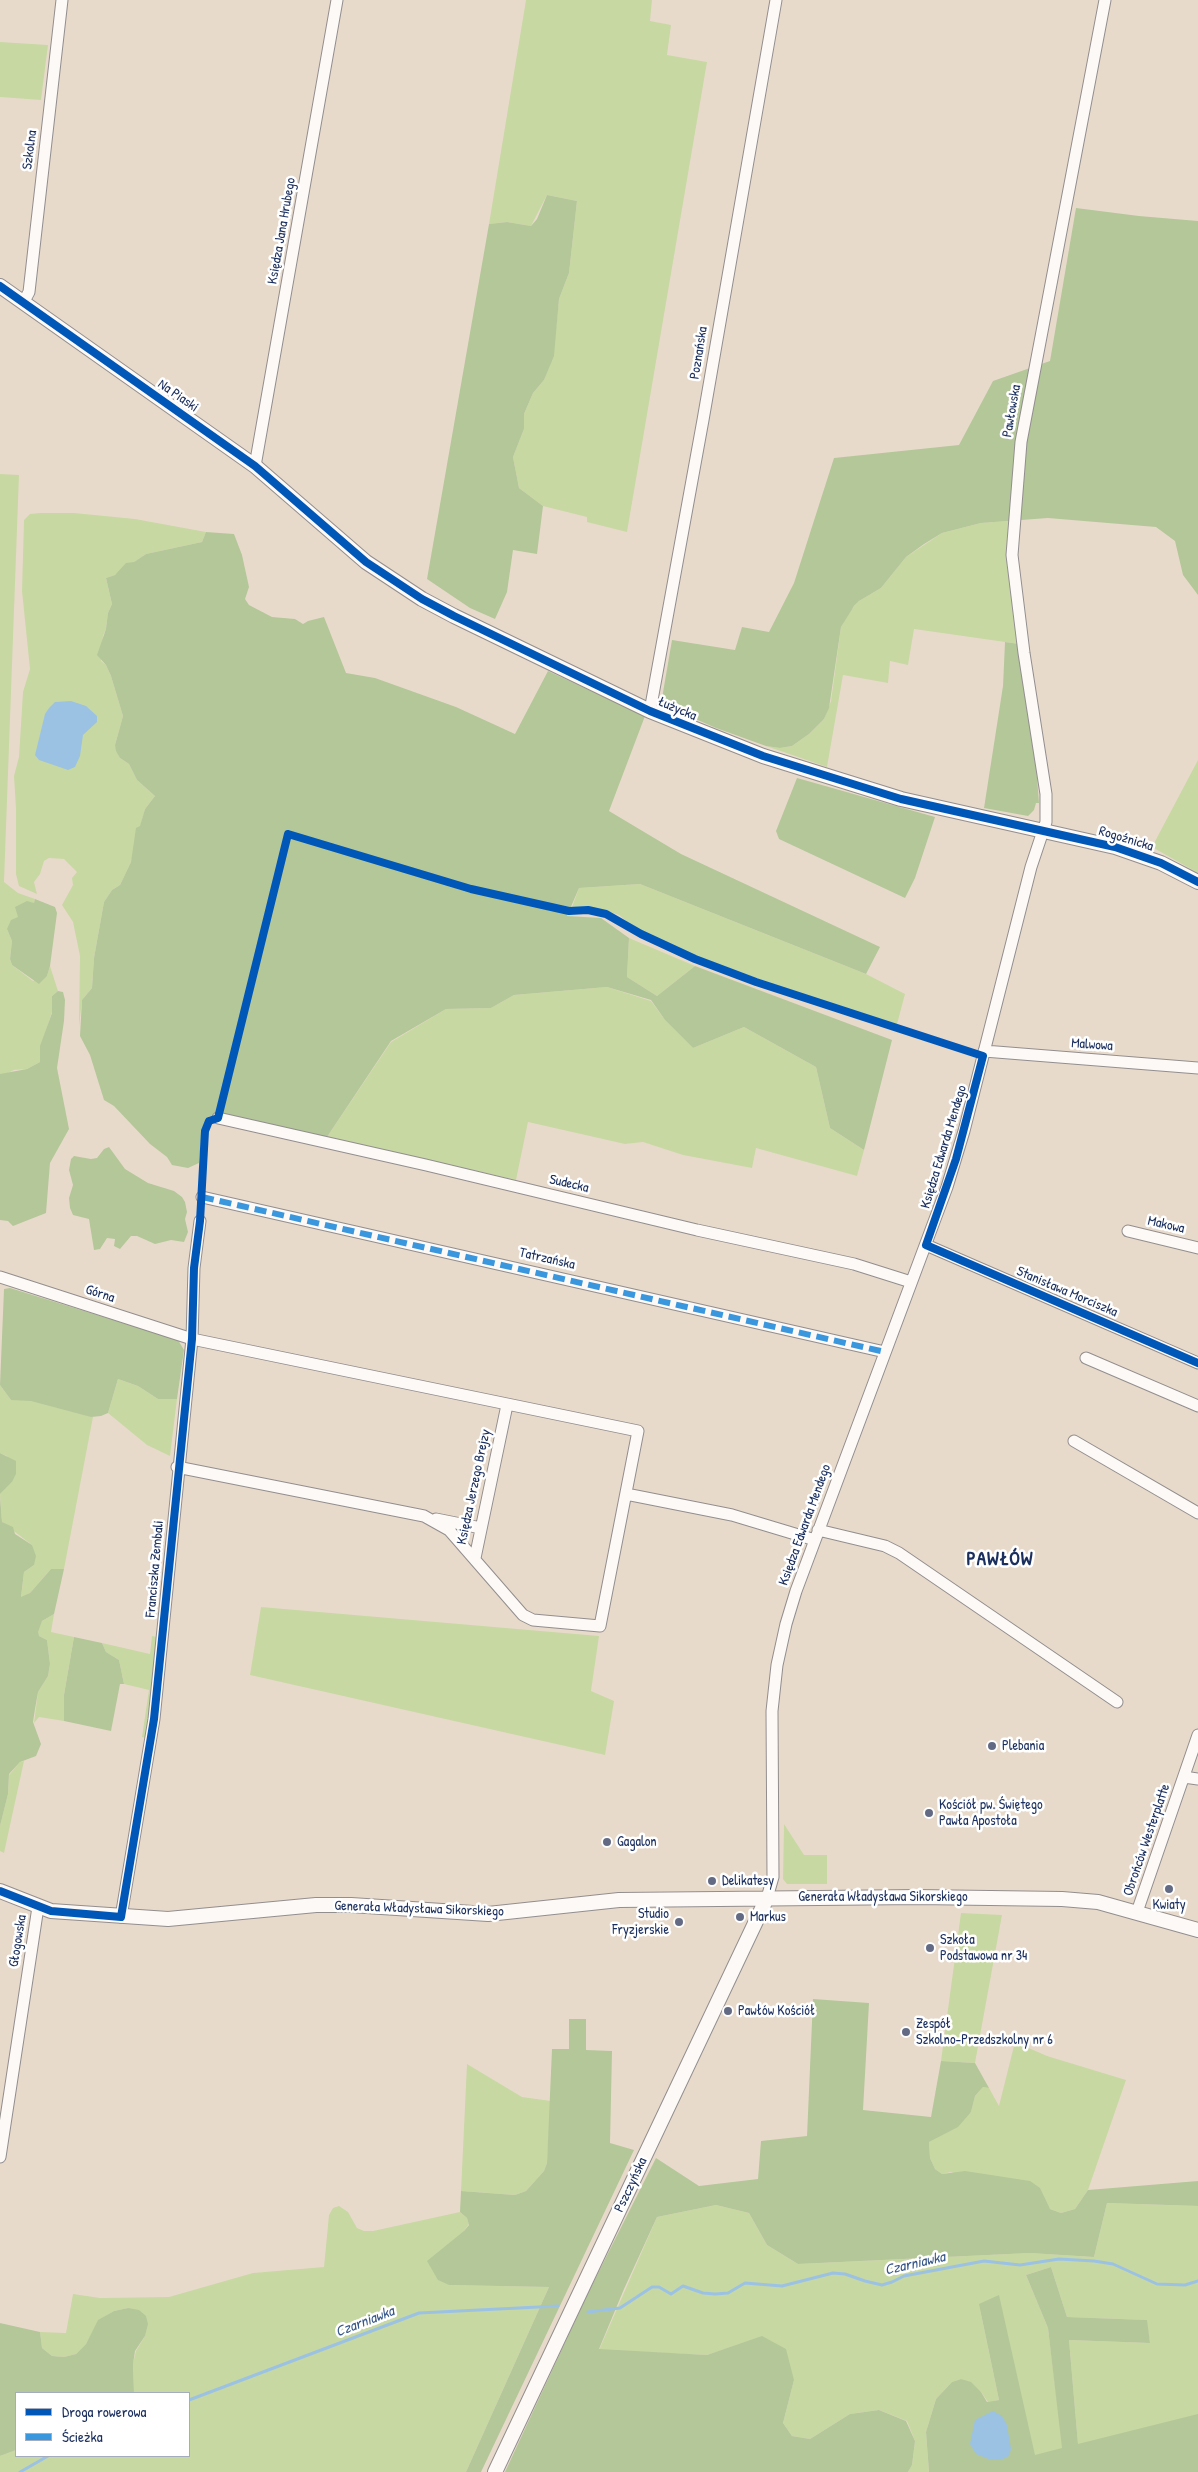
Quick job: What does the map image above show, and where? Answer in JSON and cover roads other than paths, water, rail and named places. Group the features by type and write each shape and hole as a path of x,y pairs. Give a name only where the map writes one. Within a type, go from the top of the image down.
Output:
{"street":[{"name":"Szkolna","path":"23,303 29,292 62,0"},
{"name":"Księdza Jana Hrubego","path":"255,466 337,0"},
{"name":"Poznańska","path":"650,711 776,0"},
{"name":"Pawłowska","path":"1042,831 1046,822 1046,794 1024,653 1012,555 1020,452 1105,0"},
{"name":"Na Piaski","path":"0,286 255,466 334,536"},
{"name":"Łużycka","path":"334,536 366,562 422,599 650,711 731,744 847,784 950,811 1042,831"},
{"name":"Rogoźnicka","path":"1042,831 1129,851 1161,863 1198,882"},
{"name":"Księdza Edwarda Mendego","path":"767,1898 773,1877 772,1723 775,1678 790,1610 926,1245 956,1159 1042,831"},
{"name":"Malwowa","path":"984,1051 1198,1068"},
{"name":"Sudecka","path":"218,1118 697,1230 854,1264 911,1282"},
{"name":"Tatrzańska","path":"202,1197 885,1352"},
{"name":"Franciszka Zembali","path":"121,1917 154,1719 177,1467 192,1339 194,1268 200,1221"},
{"name":"Makowa","path":"1128,1231 1198,1248"},
{"name":"Stanisława Morciszka","path":"926,1245 1198,1363"},
{"name":"Górna","path":"0,1277 192,1339"},
{"name":"Księdza Jerzego Brejzy","path":"192,1339 638,1431 600,1626 532,1620 523,1615 475,1558 507,1405"},
{"path":"1086,1358 1198,1406"},
{"path":"1074,1441 1198,1513"},
{"path":"177,1467 481,1528"},
{"path":"626,1494 732,1515 817,1535 886,1546 900,1553 1117,1702"},
{"path":"424,1516 449,1530 475,1558"},
{"name":"Obrońców Westerplatte","path":"1137,1912 1198,1735"},
{"name":"Obrońców Westerplatte","path":"1184,1777 1198,1779"},
{"name":"Generała Władysława Sikorskiego","path":"0,1891 38,1907 62,1912 121,1917 189,1918 316,1905 351,1905 488,1914 599,1901 989,1897 1062,1899 1098,1902 1198,1930"},
{"name":"Pszczyńska","path":"495,2472 767,1898"},
{"name":"Głogowska","path":"0,2157 38,1907"}],"water":[{"path":"71,701 86,706 97,716 97,722 83,735 80,756 75,767 68,770 39,760 35,755 45,714 49,708 55,702"},
{"path":"993,2411 1002,2416 1007,2425 1011,2449 1009,2456 1001,2460 991,2460 976,2454 970,2444 975,2420"}],"waterway":[{"name":"Czarniawka","path":"588,2312 620,2308 652,2287 659,2287 671,2294 683,2286 703,2293 728,2293 745,2283 782,2286 833,2273 845,2274 882,2285 904,2276 984,2261 1020,2265 1059,2259 1094,2261 1113,2264 1157,2284 1185,2285 1198,2281"},
{"name":"Czarniawka","path":"190,2400 419,2313 558,2306"},
{"name":"Czarniawka","path":"20,2472 46,2457"}],"place":[{"name":"Plebania","path":"992,1746"},
{"name":"Kościół pw. Świętego Pawła Apostoła","path":"929,1813"},
{"name":"Gagalon","path":"607,1842"},
{"name":"Delikatesy","path":"712,1881"},
{"name":"Kwiaty","path":"1169,1889"},
{"name":"Markus","path":"740,1917"},
{"name":"Studio Fryzjerskie","path":"679,1922"},
{"name":"Szkoła Podstawowa nr 34","path":"930,1948"},
{"name":"Pawłów Kościół","path":"728,2011"},
{"name":"Zespół Szkolno-Przedszkolny nr 6","path":"906,2032"}],"district":[{"name":"PAWŁÓW","path":"1000,1560"}]}
